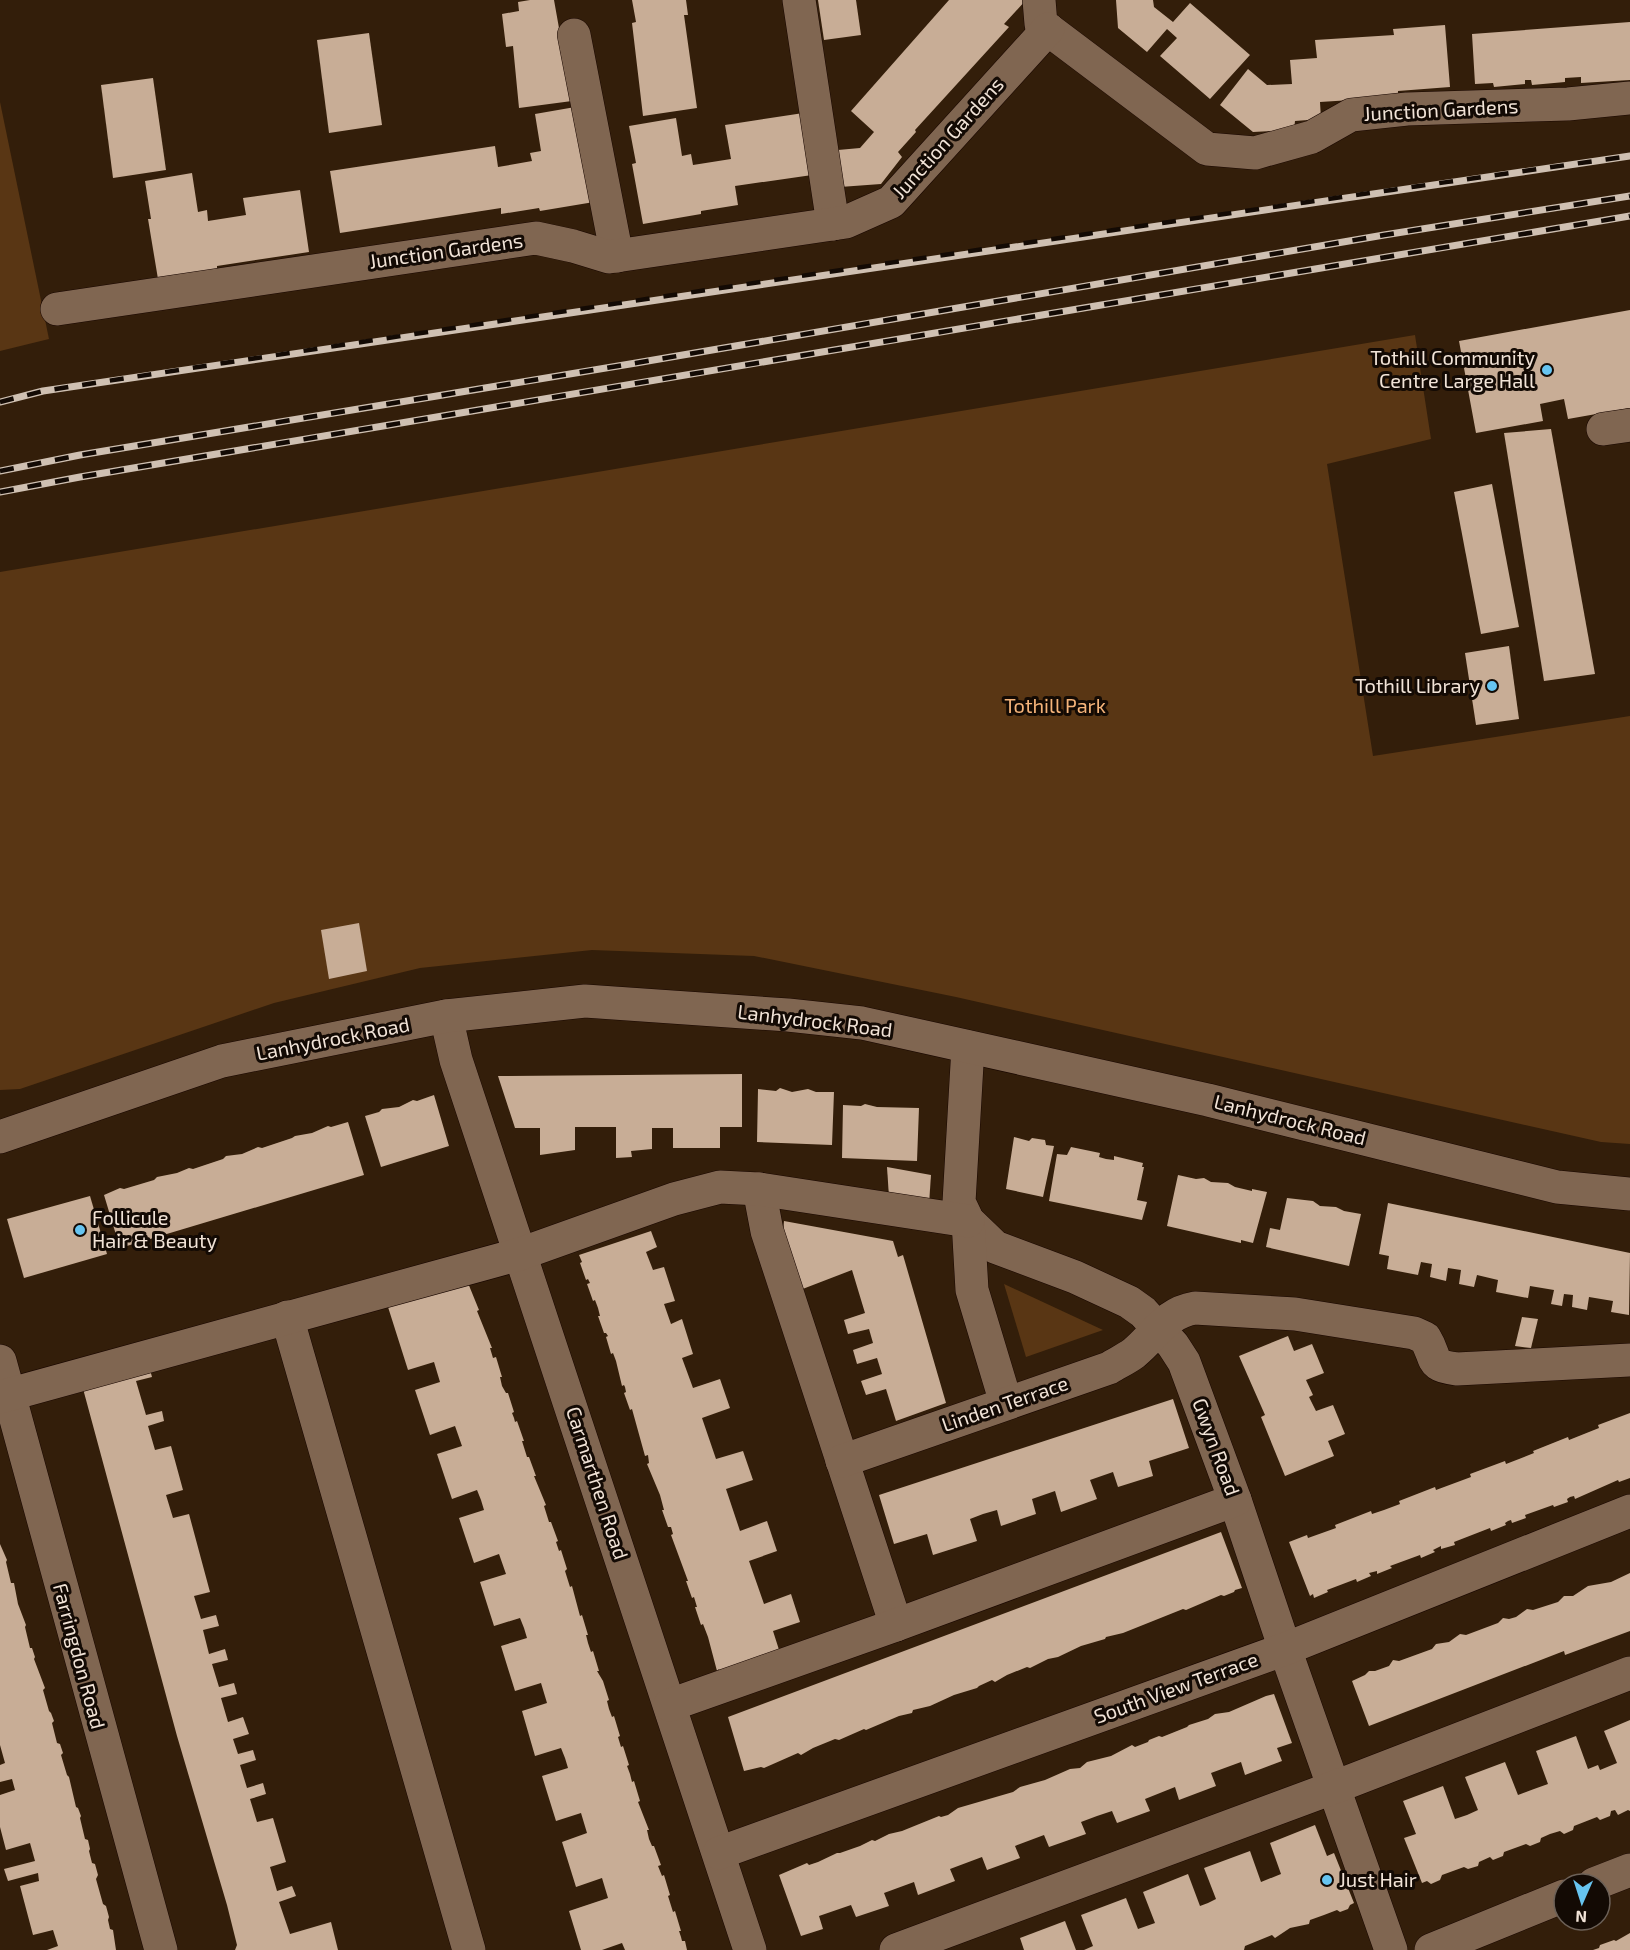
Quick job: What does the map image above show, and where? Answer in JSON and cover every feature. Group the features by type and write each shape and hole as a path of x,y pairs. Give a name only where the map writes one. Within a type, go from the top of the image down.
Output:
{"street":[{"path":"799,0 833,224"},
{"name":"Junction Gardens","path":"57,309 536,238 609,257 846,222 891,202 1044,15 1207,149 1255,153 1312,137 1351,115 1407,109 1568,104 1630,98"},
{"path":"574,35 617,256"},
{"name":"Lanhydrock Road","path":"0,1137 222,1061 446,1016 585,1001 788,1015 862,1023 1208,1100 1557,1187 1630,1194"},
{"name":"Carmarthen Road","path":"446,1016 456,1060 750,1950"},
{"name":"Gwyn Road","path":"968,1047 959,1202 968,1221 995,1247 1076,1278 1129,1302 1143,1312 1173,1345 1184,1362 1235,1500 1391,1950"},
{"path":"4,1396 520,1254 674,1199 720,1187 759,1190 968,1221 972,1290 1006,1403"},
{"path":"759,1190 767,1231 896,1625"},
{"name":"Linden Terrace","path":"843,1461 1109,1368 1134,1353 1173,1315 1195,1308 1295,1314 1414,1333 1425,1338 1435,1362 1441,1367 1457,1369 1630,1359"},
{"path":"288,1317 469,1950"},
{"name":"Farringdon Road","path":"0,1361 4,1396 161,1950"},
{"path":"670,1705 896,1625 1235,1500"},
{"name":"South View Terrace","path":"719,1853 1285,1649 1630,1511"},
{"path":"896,1950 1335,1787 1630,1673"},
{"path":"1612,1877 1630,1870"},
{"path":"1431,1950 1552,1901"}],"green space":[{"path":"0,102 49,339 0,351"},
{"name":"Tothill Park","path":"1415,335 1431,439 1327,464 1373,756 1630,716 1630,1144 1601,1142 956,997 754,956 592,950 420,968 274,1003 20,1089 0,1090 0,572"},
{"path":"1004,1284 1103,1330 1026,1357"}],"building":[{"path":"554,0 572,101 519,108 513,46 506,47 502,14 519,11 518,2"},
{"path":"632,0 686,0 688,15 684,15 697,108 643,116 632,23 636,22"},
{"path":"818,0 856,0 861,35 824,40"},
{"path":"949,0 1026,0 1004,24 1009,27 915,130 916,132 898,152 902,157 881,184 840,187 838,150 860,148 874,132 851,111"},
{"path":"1116,0 1153,0 1154,7 1173,22 1190,3 1250,55 1210,99 1160,56 1177,38 1167,29 1147,52 1118,28"},
{"path":"1630,22 1630,80 1581,83 1581,77 1565,78 1565,82 1532,85 1531,80 1525,80 1525,84 1494,87 1493,83 1475,84 1472,34"},
{"path":"1445,25 1450,87 1398,91 1398,97 1320,102 1321,119 1295,121 1294,130 1253,132 1220,105 1248,69 1267,85 1292,84 1290,60 1317,58 1315,40 1394,35 1393,29"},
{"path":"369,33 382,125 329,133 317,40"},
{"path":"153,78 166,170 113,178 101,85"},
{"path":"581,106 600,201 540,211 539,208 501,214 501,208 340,233 330,171 495,146 498,167 532,161 530,153 541,151 535,114"},
{"path":"810,112 819,174 735,186 738,205 643,224 632,164 636,163 629,126 676,118 682,156 691,154 693,165 731,159 725,125"},
{"path":"192,173 198,212 207,210 208,221 246,215 243,198 300,190 309,252 217,266 217,269 158,279 148,219 151,219 145,181"},
{"name":"Tothill Community Centre Large Hall","path":"1630,310 1630,408 1568,419 1564,399 1540,404 1543,421 1476,433 1459,341"},
{"path":"1551,429 1595,674 1544,681 1504,433"},
{"path":"1492,484 1519,627 1481,634 1454,492"},
{"name":"Tothill Library","path":"1509,646 1519,719 1476,725 1465,653"},
{"path":"359,923 367,971 329,979 321,930"},
{"path":"742,1074 742,1127 720,1127 720,1148 673,1148 673,1128 652,1128 652,1149 631,1151 632,1157 616,1158 616,1127 575,1127 575,1150 540,1155 540,1128 515,1128 498,1076"},
{"path":"780,1088 792,1092 808,1089 816,1092 834,1092 832,1145 757,1142 758,1089 776,1091"},
{"path":"434,1095 449,1146 381,1167 365,1116"},
{"path":"865,1104 877,1107 919,1108 917,1161 842,1158 843,1105 861,1106"},
{"path":"348,1122 364,1175 120,1248 104,1195 120,1188 124,1189 154,1180 157,1177 189,1168 193,1169 226,1156 242,1154 258,1147 262,1148 328,1126"},
{"path":"1014,1137 1029,1141 1032,1138 1045,1140 1046,1145 1054,1146 1043,1197 1006,1189"},
{"path":"1071,1147 1100,1153 1099,1157 1106,1159 1114,1160 1114,1156 1143,1163 1137,1200 1147,1202 1142,1220 1049,1201 1057,1154 1067,1155"},
{"path":"887,1167 931,1175 929,1204 889,1197"},
{"path":"1178,1175 1196,1179 1204,1178 1211,1182 1228,1183 1252,1191 1252,1189 1267,1192 1253,1243 1241,1240 1241,1243 1167,1226"},
{"path":"90,1196 107,1254 24,1278 7,1219"},
{"path":"1287,1198 1313,1201 1320,1206 1336,1207 1361,1214 1349,1266 1266,1247 1270,1228 1280,1230"},
{"path":"1388,1203 1630,1253 1629,1315 1611,1312 1613,1301 1589,1297 1587,1310 1572,1307 1573,1295 1564,1294 1562,1306 1551,1304 1554,1290 1530,1286 1528,1298 1496,1292 1498,1280 1477,1275 1474,1287 1459,1284 1461,1270 1448,1268 1446,1281 1430,1277 1432,1264 1421,1262 1418,1275 1387,1269 1389,1256 1379,1254"},
{"path":"784,1221 893,1241 898,1257 903,1255 946,1403 896,1421 886,1389 866,1395 861,1381 882,1374 877,1358 857,1364 853,1350 873,1343 869,1329 848,1334 844,1320 865,1313 852,1270 800,1290 782,1246"},
{"path":"651,1231 657,1247 646,1252 653,1270 664,1267 675,1301 664,1304 671,1324 682,1319 693,1354 682,1358 693,1388 720,1379 730,1408 702,1418 716,1459 743,1451 753,1480 726,1489 740,1531 767,1521 777,1551 749,1561 764,1604 791,1594 800,1622 773,1631 781,1656 721,1676 719,1669 717,1671 708,1637 703,1624 701,1625 694,1597 692,1598 686,1581 688,1581 671,1535 673,1534 671,1527 668,1527 662,1510 664,1510 660,1495 647,1464 649,1463 648,1455 645,1456 632,1409 630,1410 624,1393 626,1392 625,1387 622,1386 616,1361 613,1353 611,1354 606,1337 608,1336 604,1333 598,1316 600,1316 598,1308 587,1284 590,1283 588,1279 586,1280 580,1263 582,1262 579,1255"},
{"path":"468,1283 492,1348 490,1348 493,1358 496,1357 502,1377 500,1377 502,1386 508,1393 514,1412 512,1413 515,1422 517,1421 527,1457 529,1457 546,1505 544,1506 558,1541 556,1542 559,1551 561,1550 570,1587 572,1586 580,1616 582,1615 588,1643 591,1652 593,1651 599,1671 597,1671 603,1681 609,1700 607,1701 609,1709 612,1717 614,1716 621,1747 623,1746 629,1765 627,1766 640,1801 638,1802 649,1830 647,1830 649,1839 661,1865 658,1866 662,1876 664,1875 670,1895 668,1896 687,1950 625,1950 622,1943 602,1950 581,1950 569,1911 608,1898 602,1878 576,1887 562,1842 587,1833 581,1813 556,1821 542,1776 568,1768 565,1758 561,1748 535,1756 522,1711 547,1703 541,1683 515,1691 501,1646 527,1638 524,1628 520,1618 494,1626 480,1582 506,1574 499,1554 474,1563 459,1518 484,1510 481,1500 477,1490 452,1499 437,1454 462,1446 455,1426 430,1435 415,1390 440,1382 434,1362 408,1370 388,1307"},
{"path":"1522,1317 1538,1319 1531,1348 1515,1346"},
{"path":"1288,1336 1294,1351 1312,1344 1324,1373 1306,1380 1313,1395 1309,1397 1316,1411 1333,1405 1345,1434 1328,1441 1334,1456 1285,1476 1261,1417 1265,1415 1239,1356"},
{"path":"149,1366 152,1377 136,1381 146,1415 162,1411 164,1421 148,1426 155,1450 171,1446 183,1490 166,1495 173,1518 189,1514 210,1592 194,1596 201,1619 216,1615 219,1626 203,1630 209,1654 225,1649 228,1660 212,1664 219,1687 234,1683 237,1694 221,1698 228,1722 243,1717 249,1734 233,1739 238,1754 253,1750 256,1760 240,1765 247,1788 263,1783 266,1794 250,1799 257,1822 273,1818 286,1862 270,1867 277,1891 292,1886 296,1896 279,1902 290,1934 331,1922 338,1950 235,1950 237,1945 227,1905 177,1736 82,1385"},
{"path":"1173,1399 1189,1448 1149,1461 1153,1476 1118,1487 1113,1472 1090,1480 1097,1499 1061,1512 1055,1491 1032,1499 1036,1514 1001,1526 997,1510 983,1514 970,1519 977,1541 933,1555 927,1534 894,1544 879,1495"},
{"path":"1630,1413 1630,1478 1619,1482 1618,1480 1575,1499 1574,1496 1570,1497 1567,1499 1568,1502 1525,1515 1526,1518 1512,1523 1511,1520 1508,1521 1506,1525 1491,1531 1490,1528 1454,1542 1455,1545 1441,1549 1441,1546 1433,1550 1435,1552 1421,1558 1420,1555 1390,1566 1392,1568 1377,1574 1377,1571 1369,1573 1371,1576 1327,1590 1328,1592 1314,1598 1313,1594 1310,1596 1289,1542 1336,1528 1335,1525 1371,1511 1372,1514 1400,1504 1399,1501 1435,1487 1436,1490 1471,1477 1470,1474 1505,1461 1506,1464 1568,1437 1569,1440 1599,1428 1598,1425"},
{"path":"1221,1532 1242,1588 1123,1633 1081,1646 1030,1668 1027,1667 1007,1675 995,1682 992,1680 930,1706 913,1710 912,1713 839,1740 835,1739 801,1755 798,1753 764,1768 744,1771 728,1717"},
{"path":"0,1544 7,1560 11,1583 14,1583 30,1648 32,1648 45,1688 43,1690 54,1721 52,1723 57,1743 60,1744 63,1753 61,1755 76,1807 81,1816 85,1839 88,1840 92,1863 95,1864 98,1875 96,1879 103,1904 106,1906 110,1929 113,1930 116,1950 47,1950 58,1946 53,1930 33,1935 20,1886 39,1881 38,1873 8,1881 4,1869 35,1861 30,1843 6,1850 0,1827 0,1795 15,1790 12,1779 0,1782 0,1765 5,1763 0,1745"},
{"path":"1630,1573 1630,1631 1565,1655 1564,1651 1369,1726 1352,1681 1369,1671 1389,1666 1393,1660 1399,1661 1432,1649 1436,1644 1449,1642 1460,1634 1466,1635 1498,1623 1503,1618 1516,1617 1527,1609 1533,1610 1558,1602 1564,1596 1573,1596 1588,1586 1611,1582"},
{"path":"1274,1694 1292,1743 1277,1748 1282,1761 1245,1775 1241,1762 1211,1773 1216,1786 1179,1800 1175,1787 1145,1799 1150,1811 1117,1823 1112,1811 1097,1816 1081,1822 1086,1834 1049,1847 1044,1835 1015,1846 1020,1858 987,1870 982,1857 950,1869 955,1881 918,1895 914,1882 884,1893 889,1906 856,1917 851,1905 819,1916 823,1929 801,1936 779,1875 939,1816 948,1815 958,1808 1013,1792 1020,1787 1045,1780 1070,1769 1080,1768 1087,1762 1111,1756 1132,1745 1135,1747 1208,1719 1215,1714 1229,1712"},
{"path":"1630,1720 1630,1811 1618,1815 1615,1810 1611,1811 1610,1816 1600,1820 1597,1817 1574,1826 1573,1830 1564,1834 1560,1831 1550,1834 1530,1846 1526,1844 1504,1852 1503,1856 1493,1860 1490,1857 1479,1862 1478,1866 1468,1869 1464,1867 1442,1875 1440,1880 1431,1884 1427,1881 1422,1883 1404,1838 1416,1834 1403,1801 1443,1786 1455,1819 1467,1815 1478,1810 1465,1777 1505,1762 1518,1795 1548,1784 1536,1751 1576,1736 1588,1769 1598,1765 1600,1770 1617,1763 1604,1731"},
{"path":"1315,1825 1327,1856 1334,1853 1354,1903 1348,1909 1340,1912 1337,1910 1310,1920 1309,1924 1290,1928 1275,1938 1272,1935 1245,1946 1244,1950 1084,1950 1093,1946 1081,1915 1126,1898 1138,1929 1155,1923 1143,1892 1188,1874 1200,1906 1208,1903 1216,1899 1204,1868 1250,1851 1261,1882 1281,1874 1270,1843"},
{"path":"1065,1921 1076,1950 1024,1950 1020,1938"},
{"path":"1630,1933 1630,1950 1593,1950 1599,1948 1600,1945 1616,1941"}],"railway":[{"path":"0,402 43,391 439,330 1630,156"},
{"path":"0,471 80,455 1384,235 1630,196"},
{"path":"0,492 1630,216"}],"place":[{"name":"Tothill Community Centre Large Hall","path":"1547,370"},
{"name":"Tothill Library","path":"1492,686"},
{"name":"Follicule Hair & Beauty","path":"80,1230"},
{"name":"Just Hair","path":"1327,1880"}]}
